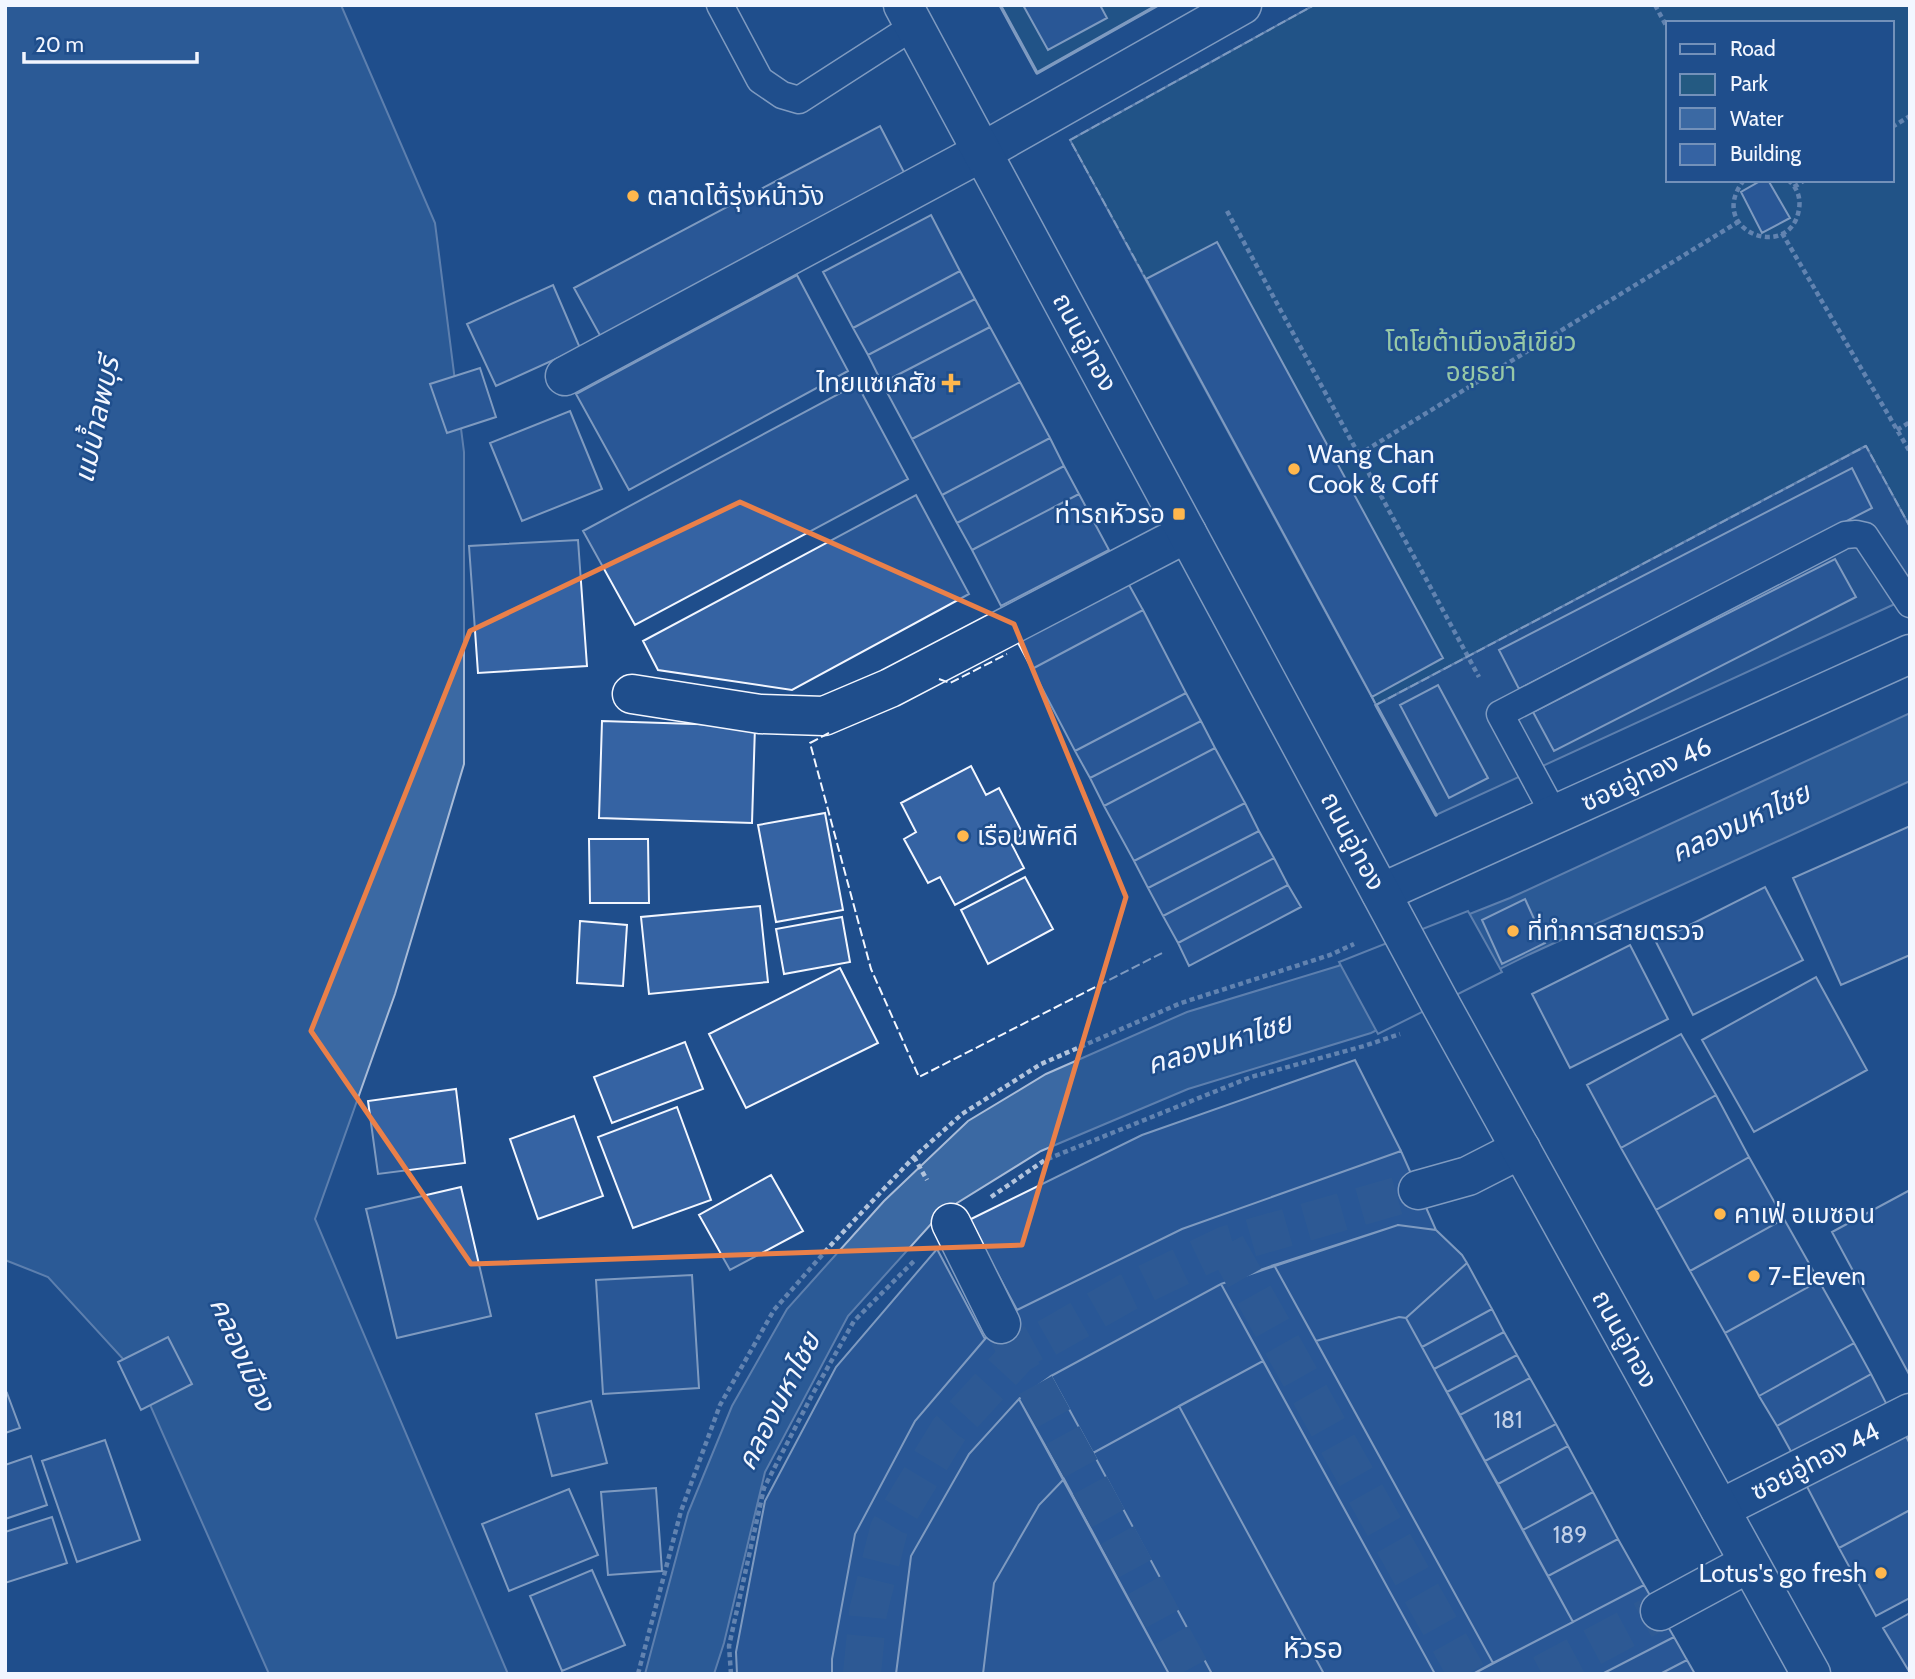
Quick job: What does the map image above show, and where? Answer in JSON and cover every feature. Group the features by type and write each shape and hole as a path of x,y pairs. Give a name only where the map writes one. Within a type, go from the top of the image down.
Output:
{"street":[{"path":"565,376 982,152 1242,5"},
{"name":"ถนนอู่ทอง","path":"908,16 1445,1011 1811,1674"},
{"path":"632,694 760,714 824,716 890,688 1186,533"},
{"name":"ซอยอู่ทอง 46","path":"1393,915 1555,816 1910,654"},
{"path":"1418,1190 1468,1176 1521,1149"},
{"path":"951,1223 1001,1324"},
{"name":"ซอยอู่ทอง 44","path":"1720,1509 1910,1413"},
{"path":"1660,1611 1749,1563"}],"lane":[{"path":"720,5 760,80 782,95 799,100 908,16"},
{"path":"1555,816 1500,714 1845,536 1865,536 1910,604"}],"path":[{"path":"1656,5 1666,25"},
{"path":"1894,126 1910,116"},
{"path":"1742,182 1735,191 1733,209 1738,222 1754,236 1770,238 1787,232 1798,218 1800,201 1790,182"},
{"path":"1794,187 1802,182"},
{"path":"1227,211 1500,714"},
{"path":"1358,455 1738,222"},
{"path":"1782,233 1910,452"},
{"path":"1897,430 1910,422"},
{"path":"638,1674 681,1511 720,1405 774,1310 914,1157 961,1114 1041,1064 1181,1003 1330,955 1393,915"},
{"path":"731,1674 729,1646 764,1488 854,1321 951,1223 1045,1160 1251,1077 1364,1046 1445,1011"},
{"path":"914,1157 918,1163"}],"highlighted area":[{"path":"740,502 1014,624 1126,897 1022,1245 471,1264 311,1031 470,631"}],"green space":[{"path":"1000,5 1158,5 1037,73"},
{"name":"โตโยต้าเมืองสีเขียว อยุธยา","path":"1314,5 1910,5 1910,527 1865,446 1376,705 1070,140"}],"shaded area":[{"path":"1866,446 1910,527 1910,597 1436,815 1376,705"}],"water":[{"path":"5,5 341,5 435,223 464,452 464,764 395,994 315,1219 508,1674 269,1674 136,1373 48,1277 5,1260"},
{"name":"คลองมหาไชย","path":"1910,713 1910,781 1528,955 1371,1033 1188,1089 1041,1151 941,1213 848,1316 765,1472 724,1643 714,1674 645,1674 688,1513 732,1406 787,1309 884,1201 968,1121 1046,1074 1187,1012 1338,966 1510,898"}],"pier":[{"path":"1468,911 1502,972 1378,1034 1339,962"}],"building":[{"path":"1023,5 1100,5 1107,18 1048,50"},
{"path":"880,126 907,178 602,339 574,288"},
{"path":"1758,182 1769,182 1790,218 1762,233 1741,192"},
{"path":"931,215 960,271 853,328 823,272"},
{"name":"Wang Chan Cook & Coff","path":"1217,242 1443,658 1372,697 1146,279"},
{"path":"960,271 975,299 868,355 853,328"},
{"path":"797,275 848,371 629,490 576,394"},
{"path":"553,285 580,348 496,386 467,324"},
{"path":"975,299 990,327 882,383 868,355"},
{"name":"ไทยแซเภสัช","path":"990,327 1020,382 912,439 882,383"},
{"path":"480,368 496,417 447,433 430,384"},
{"path":"1020,382 1050,438 942,495 912,439"},
{"path":"857,384 908,479 635,625 583,531"},
{"path":"570,411 602,489 522,521 490,443"},
{"path":"1050,438 1064,466 957,523 942,495"},
{"path":"1064,466 1079,494 972,550 957,523"},
{"path":"1852,468 1872,508 1519,689 1499,650"},
{"path":"1079,494 1109,550 1001,606 972,550"},
{"path":"916,495 969,594 792,690 658,670 643,641"},
{"path":"578,540 587,666 478,673 469,546"},
{"path":"1835,559 1856,597 1554,751 1533,712"},
{"path":"1128,583 1143,610 1032,669 1017,641"},
{"path":"1143,610 1186,693 1075,751 1032,669"},
{"path":"1438,685 1488,778 1449,798 1400,705"},
{"path":"1186,693 1201,721 1090,778 1075,751"},
{"path":"602,721 755,726 752,823 599,818"},
{"path":"1201,721 1215,748 1104,806 1090,778"},
{"path":"1215,748 1245,803 1134,861 1104,806"},
{"name":"เรือนพัศดี","path":"971,766 986,795 999,788 1023,834 1010,841 1024,868 955,905 940,877 928,883 904,839 916,832 901,803"},
{"path":"1245,803 1259,831 1148,888 1134,861"},
{"path":"825,813 843,910 776,922 758,825"},
{"path":"1910,826 1910,955 1841,985 1793,878"},
{"path":"1259,831 1274,858 1163,916 1148,888"},
{"path":"589,839 648,839 649,903 590,903"},
{"path":"1274,858 1288,885 1178,943 1163,916"},
{"path":"1025,877 1053,929 988,964 961,910"},
{"path":"1288,885 1301,907 1189,966 1178,943"},
{"path":"1765,887 1803,960 1693,1015 1656,942"},
{"name":"ที่ทำการสายตรวจ","path":"1525,899 1545,943 1502,964 1482,920"},
{"path":"760,906 768,982 649,994 641,917"},
{"path":"842,917 850,962 784,974 776,929"},
{"path":"580,921 627,925 623,986 577,983"},
{"path":"1630,945 1668,1019 1570,1068 1532,994"},
{"path":"840,968 878,1043 746,1108 709,1034"},
{"path":"1816,977 1867,1070 1754,1132 1702,1040"},
{"path":"1681,1034 1716,1095 1621,1148 1587,1085"},
{"path":"685,1042 703,1089 612,1123 594,1077"},
{"path":"1355,1060 1401,1151 1182,1229 1017,1310 969,1220 1142,1135"},
{"path":"456,1089 465,1163 378,1174 368,1101"},
{"path":"1716,1095 1749,1157 1656,1210 1621,1148"},
{"path":"677,1107 711,1200 633,1228 598,1137"},
{"path":"574,1116 603,1196 538,1219 510,1139"},
{"path":"1401,1151 1436,1230 1398,1225 1221,1284 1051,1376 1019,1399 969,1454 911,1556 896,1674 832,1674 832,1659 855,1534 915,1421 1001,1324 1017,1310 1182,1229"},
{"name":"คาเฟ่ อเมซอน","path":"1749,1157 1784,1219 1690,1271 1656,1210"},
{"path":"771,1175 803,1231 730,1270 699,1215"},
{"path":"461,1187 491,1316 397,1338 366,1209"},
{"path":"1910,1190 1910,1376 1832,1232"},
{"name":"7-Eleven","path":"1784,1219 1819,1281 1725,1333 1690,1271"},
{"path":"1398,1225 1436,1230 1467,1263 1406,1318 1399,1317 1316,1341 1274,1265"},
{"path":"937,1249 985,1339 915,1421 855,1534 832,1659 832,1674 737,1674 736,1652 765,1501 836,1367"},
{"path":"1467,1263 1492,1309 1422,1347 1406,1318"},
{"path":"1274,1265 1493,1663 1473,1674 1435,1674 1221,1284"},
{"path":"692,1275 699,1388 603,1394 596,1280"},
{"path":"1819,1281 1854,1343 1759,1396 1725,1333"},
{"path":"1221,1284 1263,1361 1093,1453 1051,1376"},
{"path":"1492,1309 1504,1332 1434,1369 1422,1347"},
{"path":"1399,1317 1406,1318 1573,1622 1493,1663 1316,1341"},
{"path":"1504,1332 1517,1355 1447,1392 1434,1369"},
{"path":"168,1337 192,1384 141,1410 118,1362"},
{"path":"1854,1343 1871,1374 1777,1426 1759,1396"},
{"path":"1517,1355 1530,1378 1460,1415 1447,1392"},
{"path":"1263,1361 1435,1674 1324,1674 1179,1406"},
{"path":"1871,1374 1887,1405 1794,1457 1777,1426"},
{"path":"1051,1376 1212,1674 1169,1674 1019,1399"},
{"path":"1530,1378 1556,1424 1485,1461 1460,1415"},
{"path":"7,1393 20,1428 5,1433 5,1394"},
{"path":"1019,1399 1064,1479 1039,1505 994,1583 983,1674 896,1674 911,1556 969,1454"},
{"path":"591,1401 607,1463 552,1476 536,1414"},
{"path":"1179,1406 1324,1674 1212,1674 1093,1453"},
{"path":"1556,1424 1568,1446 1498,1484 1485,1461"},
{"path":"1902,1428 1910,1444 1910,1510 1839,1548 1803,1479"},
{"path":"105,1440 140,1540 77,1562 42,1461"},
{"path":"1568,1446 1593,1492 1523,1530 1498,1484"},
{"path":"31,1456 47,1505 5,1519 5,1465"},
{"path":"1064,1479 1169,1674 983,1674 994,1583 1039,1505"},
{"path":"656,1488 662,1571 608,1575 601,1492"},
{"path":"569,1489 598,1555 509,1591 482,1524"},
{"path":"1593,1492 1618,1539 1548,1576 1523,1530"},
{"name":"Lotus's go fresh","path":"1910,1510 1910,1598 1876,1616 1839,1548"},
{"path":"52,1517 67,1563 5,1583 5,1532"},
{"path":"1618,1539 1644,1585 1573,1622 1548,1576"},
{"path":"592,1570 625,1645 562,1671 530,1596"},
{"path":"1644,1585 1674,1637 1602,1674 1473,1674"},
{"path":"1910,1613 1910,1673 1883,1628"},
{"path":"1674,1637 1687,1660 1660,1674 1602,1674"},
{"path":"1687,1660 1695,1674 1660,1674"}],"tunnel":[{"path":"862,1674 868,1612 889,1529 949,1430 1019,1354 1128,1292 1226,1245 1418,1190"},
{"path":"1226,1245 1467,1674"},
{"path":"1008,1335 1193,1674"},
{"path":"1542,1674 1660,1611"}],"fence":[{"path":"1148,283 1070,140 1314,5"},
{"path":"1371,695 1376,705 1866,446 1910,527"},
{"path":"939,679 950,683 1007,654"},
{"path":"829,733 810,743 871,969 919,1077 1164,952"}],"wall":[{"path":"1000,5 1037,73 1158,5"},
{"path":"1376,705 1436,815"}],"place":[{"name":"ตลาดโต้รุ่งหน้าวัง","path":"633,196"},
{"name":"ไทยแซเภสัช","path":"951,383"},
{"name":"Wang Chan Cook & Coff","path":"1294,469"},
{"name":"ท่ารถหัวรอ","path":"1179,514"},
{"name":"เรือนพัศดี","path":"963,836"},
{"name":"ที่ทำการสายตรวจ","path":"1513,931"},
{"name":"คาเฟ่ อเมซอน","path":"1720,1214"},
{"name":"7-Eleven","path":"1754,1276"},
{"name":"Lotus's go fresh","path":"1881,1573"}],"district":[{"name":"หัวรอ","path":"1313,1648"}],"water label":[{"name":"แม่น้ำลพบุรี","path":"96,420"},
{"name":"คลองเมือง","path":"243,1354"}]}
